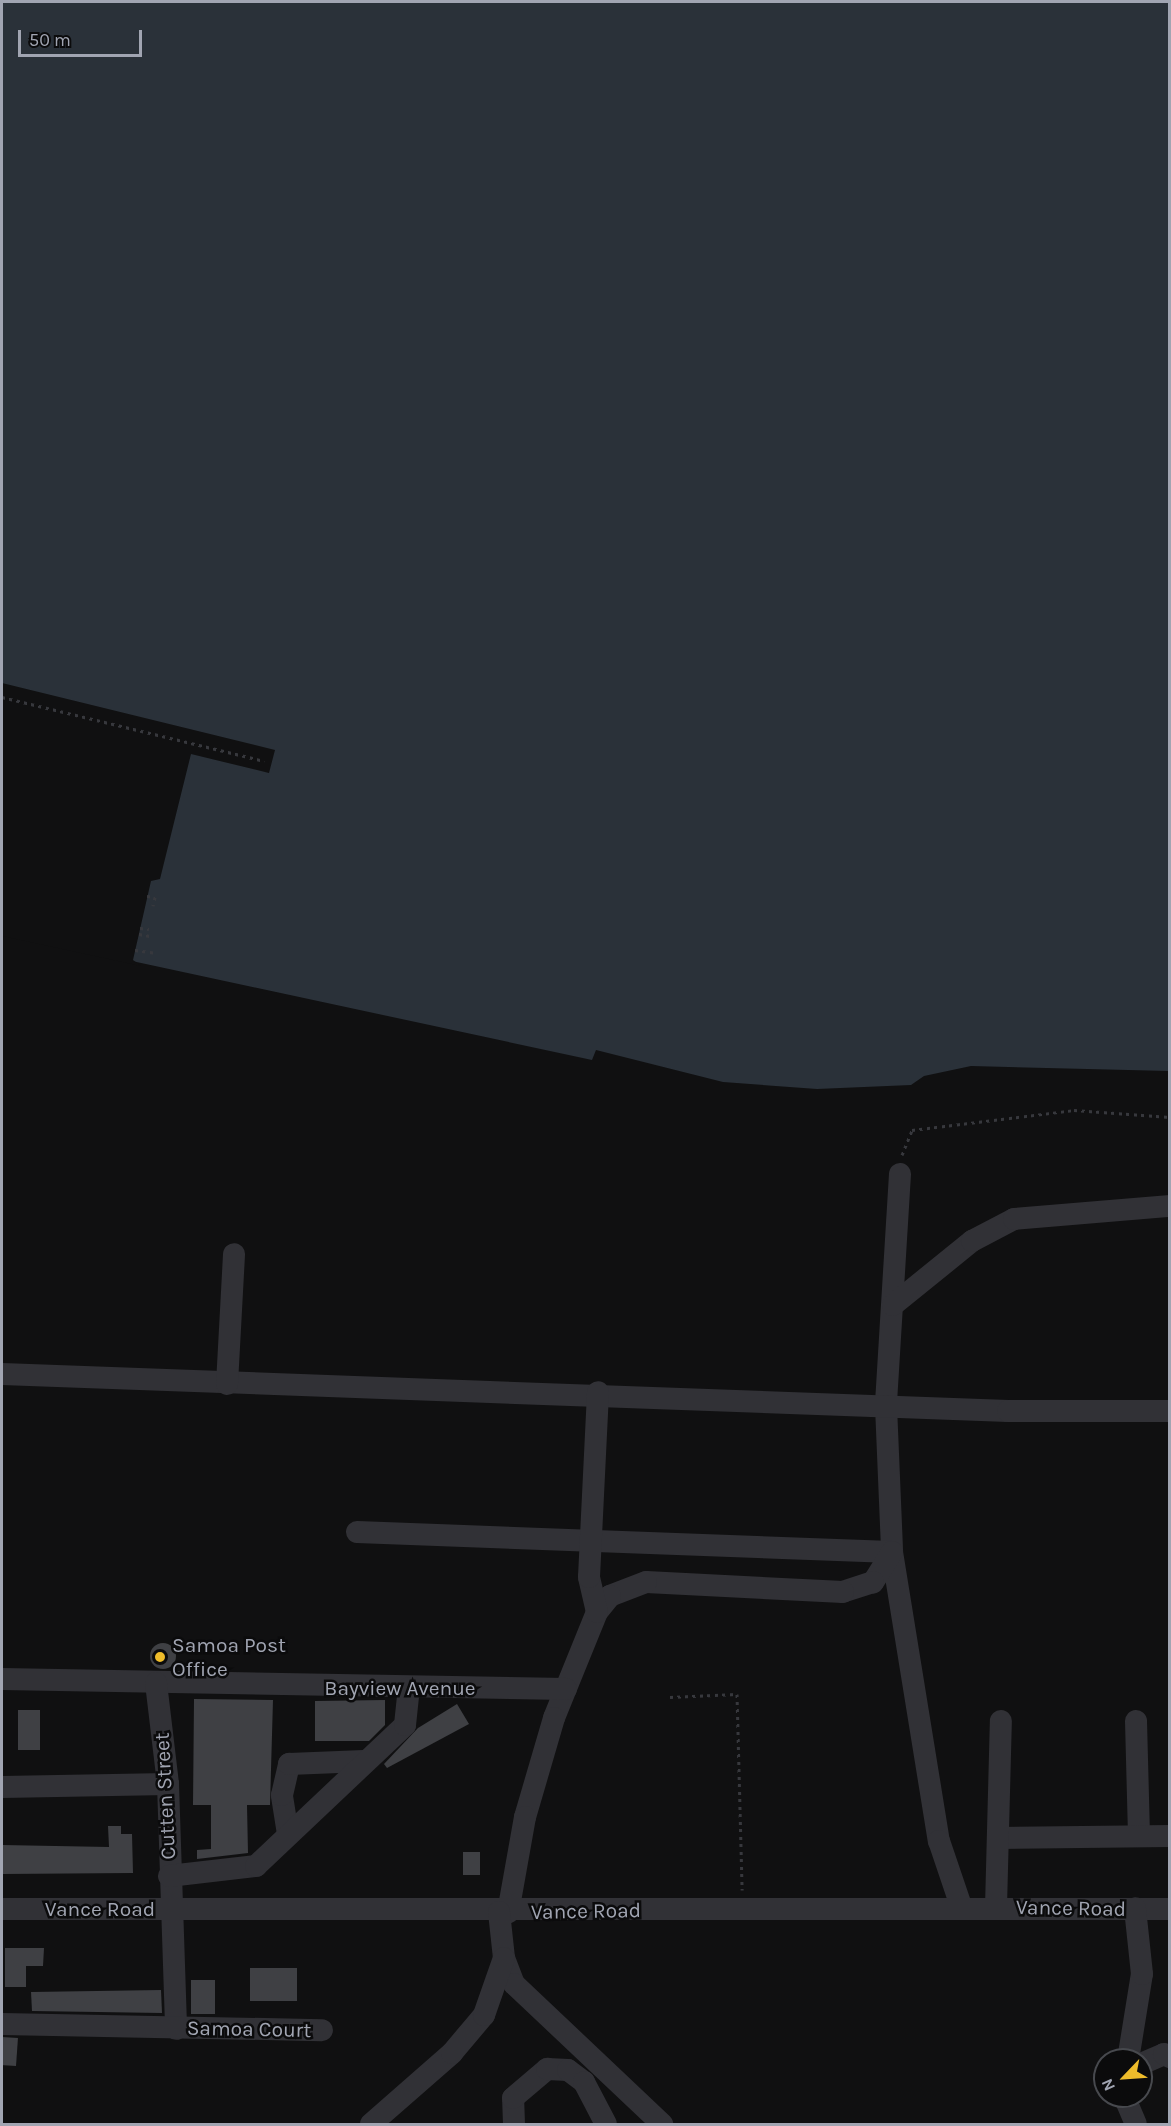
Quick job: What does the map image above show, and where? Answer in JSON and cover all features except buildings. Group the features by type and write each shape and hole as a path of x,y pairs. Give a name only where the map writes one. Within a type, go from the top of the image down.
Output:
{"street":[{"path":"900,1174 886,1406 892,1552 939,1841 961,1906"},
{"path":"893,1305 972,1241 1014,1219 1170,1206"},
{"path":"227,1384 234,1254"},
{"path":"2,1374 227,1384 598,1392 886,1406 1170,1411"},
{"path":"597,1612 589,1576 589,1540 598,1392"},
{"path":"357,1532 892,1552"},
{"path":"662,2124 538,2011 513,1984 504,1958 503,1912 525,1817 566,1689 597,1612 624,1586 646,1582 843,1592 873,1582 892,1552"},
{"name":"Bayview Avenue","path":"2,1679 235,1687 566,1689"},
{"name":"Cutten Street","path":"156,1683 168,1784 169,1875 176,2029"},
{"path":"169,1875 247,1871 405,1725 409,1688"},
{"path":"996,1907 1001,1721"},
{"path":"1136,1721 1139,1836"},
{"path":"288,1834 282,1795 289,1764 364,1761"},
{"path":"2,1787 168,1784"},
{"path":"998,1838 1170,1836"},
{"name":"Vance Road","path":"2,1909 503,1912 961,1906 1170,1909"},
{"path":"1130,2048 1142,1974 1136,1908"},
{"path":"371,2124 452,2053 484,2015 504,1958"},
{"name":"Samoa Court","path":"2,2024 322,2030"},
{"path":"1153,2059 1164,2054 1170,2057"},
{"path":"514,2124 513,2098 547,2069 568,2070 584,2082 606,2124"},
{"path":"1129,2108 1136,2124"}],"path":[{"path":"2,697 264,761"},
{"path":"147,896 154,897 153,906"},
{"path":"140,928 149,929"},
{"path":"139,934 150,936"},
{"path":"135,950 157,953"},
{"path":"900,1174 903,1143 912,1130 1074,1110 1170,1117"},
{"path":"670,1697 737,1694 743,1910"}],"shaded area":[{"path":"2,2 1169,2 1169,1071 971,1066 924,1076 911,1085 817,1089 723,1082 596,1050 592,1060 2,933"}],"pier":[{"path":"2,683 275,750 269,773 191,754 160,879 151,881 133,960 141,966 2,936"}],"place":[{"name":"Samoa Post Office","path":"160,1657"}]}
